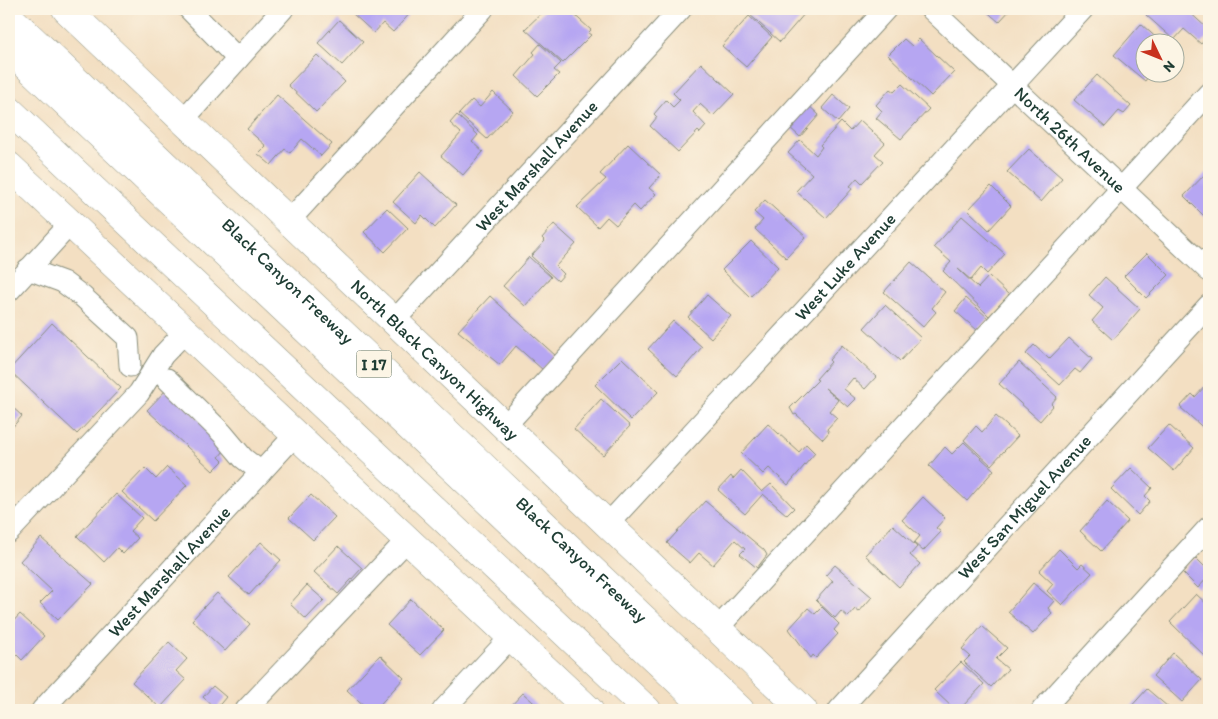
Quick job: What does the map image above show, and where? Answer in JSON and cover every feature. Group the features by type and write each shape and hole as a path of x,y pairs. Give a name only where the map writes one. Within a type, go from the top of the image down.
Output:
{"main road":[{"name":"North Black Canyon Highway","path":"66,9 803,710"},
{"name":"Black Canyon Freeway","path":"9,17 740,710"},
{"path":"9,49 709,710"},
{"path":"9,74 683,710"},
{"path":"9,110 646,710"},
{"path":"9,166 589,710"}],"street":[{"path":"190,9 238,58"},
{"path":"183,120 283,9"},
{"path":"288,222 483,9"},
{"name":"West Marshall Avenue","path":"393,322 681,9"},
{"path":"505,426 886,9"},
{"name":"North 26th Avenue","path":"931,9 1209,271"},
{"name":"West Luke Avenue","path":"608,524 1083,9"},
{"path":"718,628 1209,93"},
{"path":"9,291 70,224"},
{"path":"28,269 63,282 83,297 128,338 130,366"},
{"name":"West San Miguel Avenue","path":"839,710 1209,305"},
{"path":"9,532 139,393 163,355 186,331"},
{"path":"167,379 222,433 243,458 261,472"},
{"name":"West Marshall Avenue","path":"42,710 296,434"},
{"path":"1042,710 1209,527"},
{"path":"246,710 408,539"},
{"path":"443,710 511,637"}],"building":[{"path":"356,9 414,9 393,32 383,23 374,33 352,13"},
{"path":"546,9 568,9 591,30 588,33 591,35 563,63 525,29"},
{"path":"752,9 802,9 806,12 780,42 748,13"},
{"path":"984,9 1011,9 999,22"},
{"path":"1152,9 1186,9 1209,30 1209,35 1201,44 1184,29 1181,32 1165,32 1146,15"},
{"path":"749,16 772,37 746,67 722,46"},
{"path":"339,20 363,42 342,65 318,43"},
{"path":"1141,24 1150,32 1136,32 1136,73 1114,55"},
{"path":"904,39 912,46 919,39 954,72 931,96 888,55"},
{"path":"540,44 561,63 554,70 559,74 537,96 516,76 535,54 533,52"},
{"path":"317,55 345,82 316,112 288,85"},
{"path":"701,63 734,94 713,116 700,104 693,112 706,126 700,133 698,131 678,152 650,126 657,117 654,114 666,100 673,107 680,100 673,93"},
{"path":"1097,75 1131,106 1124,114 1119,111 1105,127 1074,100"},
{"path":"902,84 929,109 901,139 876,118 882,111 876,105 890,89 894,92"},
{"path":"493,92 513,111 487,139 459,114 472,100 480,107"},
{"path":"277,95 332,144 321,156 302,139 290,153 285,149 271,165 258,154 266,146 247,129"},
{"path":"833,95 849,109 838,122 822,108"},
{"path":"807,104 819,115 800,137 788,126"},
{"path":"457,115 478,135 472,142 483,152 463,175 441,156 461,133 450,123"},
{"path":"860,120 885,143 875,154 883,161 862,183 857,178 850,186 853,188 826,218 796,191 812,174 788,153 800,140 816,155 822,147 820,145 841,122 850,131"},
{"path":"628,144 661,175 649,188 656,194 640,211 634,205 616,225 607,217 598,227 577,207 606,179 600,174"},
{"path":"1029,149 1062,178 1041,202 1007,172"},
{"path":"1208,171 1209,173 1209,221 1184,196"},
{"path":"420,172 456,205 435,228 422,215 416,223 393,202"},
{"path":"991,186 1011,206 989,230 968,210"},
{"path":"765,200 806,237 786,258 755,229 763,220 754,212"},
{"path":"387,208 408,228 385,252 364,232"},
{"path":"962,216 1005,254 987,274 981,268 971,280 958,269 978,288 989,276 1009,295 989,316 943,271 951,262 934,247"},
{"path":"554,224 576,244 556,266 564,274 558,281 531,256 545,241 542,238"},
{"path":"751,241 778,267 750,297 722,270"},
{"path":"1147,253 1169,275 1146,298 1124,276"},
{"path":"529,257 551,277 525,306 503,286"},
{"path":"911,262 945,292 932,308 936,312 923,327 884,292"},
{"path":"1105,277 1140,309 1113,340 1092,321 1103,308 1089,295"},
{"path":"707,295 731,316 711,338 688,317"},
{"path":"490,296 556,356 543,370 516,346 500,365 458,331"},
{"path":"966,298 988,318 977,330 955,311"},
{"path":"885,305 921,338 900,361 864,328"},
{"path":"673,321 702,347 677,376 648,349"},
{"path":"52,323 121,388 77,434 9,370"},
{"path":"1069,338 1092,359 1080,373 1075,369 1060,385 1026,354 1034,345 1049,359"},
{"path":"842,345 876,377 865,389 853,378 844,389 856,399 848,407 825,388 838,400 829,411 837,418 827,429 829,432 823,439 796,414 794,415 790,408 818,380 816,379 831,362 829,360"},
{"path":"622,358 658,392 631,420 595,385"},
{"path":"1019,362 1057,397 1051,404 1053,406 1040,421 999,384"},
{"path":"1209,382 1209,433 1180,407 1192,394 1195,397"},
{"path":"167,389 228,446 219,457 223,461 213,471 147,410"},
{"path":"601,399 630,426 603,455 574,429"},
{"path":"9,404 22,416 9,431"},
{"path":"996,416 1018,436 991,465 964,440 976,426 982,432"},
{"path":"768,424 799,452 806,444 815,453 788,485 769,468 763,474 741,453"},
{"path":"1169,425 1194,448 1174,471 1148,448"},
{"path":"964,442 994,470 967,501 929,466 945,447 952,454"},
{"path":"167,467 187,485 153,521 122,492 145,468 156,479"},
{"path":"1131,468 1152,488 1145,496 1150,501 1138,515 1111,489"},
{"path":"741,470 762,492 771,484 794,508 787,515 763,494 745,514 718,490 731,476 733,479"},
{"path":"116,494 142,518 130,531 138,538 123,554 117,548 104,562 77,536"},
{"path":"311,495 335,517 313,540 289,518"},
{"path":"923,497 945,518 936,528 941,532 923,551 914,543 920,536 902,520"},
{"path":"705,501 764,550 767,555 757,568 740,554 745,549 735,540 713,565 699,553 690,563 667,543"},
{"path":"1107,501 1128,521 1101,551 1080,531"},
{"path":"893,525 917,547 910,555 920,564 899,587 865,555"},
{"path":"41,538 93,584 58,620 40,603 52,591 20,561"},
{"path":"261,542 281,560 249,595 229,577"},
{"path":"338,546 362,568 338,594 314,572"},
{"path":"1059,549 1078,568 1082,564 1092,573 1062,605 1047,591 1053,584 1039,571"},
{"path":"1196,558 1209,571 1209,576 1198,588 1182,572"},
{"path":"835,565 872,597 859,612 855,609 848,617 841,611 835,618 816,600 833,581 826,575"},
{"path":"1033,583 1054,601 1048,608 1052,613 1033,634 1008,612"},
{"path":"307,585 324,600 306,619 290,604"},
{"path":"217,593 250,624 225,651 192,620"},
{"path":"1196,594 1209,606 1209,660 1170,622"},
{"path":"411,599 444,630 420,655 387,625"},
{"path":"822,607 839,624 834,630 838,634 816,658 813,655 811,658 789,629 808,608 815,614"},
{"path":"20,614 44,636 22,660 9,647 9,626"},
{"path":"982,626 1007,648 996,659 1008,669 991,687 964,662 970,656 962,649"},
{"path":"169,642 187,659 176,671 186,680 160,708 132,682"},
{"path":"1173,653 1202,680 1182,702 1153,676"},
{"path":"380,655 404,678 375,710 369,710 347,690"},
{"path":"961,662 984,684 959,710 955,710 934,690"},
{"path":"213,686 226,697 216,709 203,697"},
{"path":"1147,689 1168,707 1165,710 1128,710"},
{"path":"523,693 542,710 507,710"}]}
